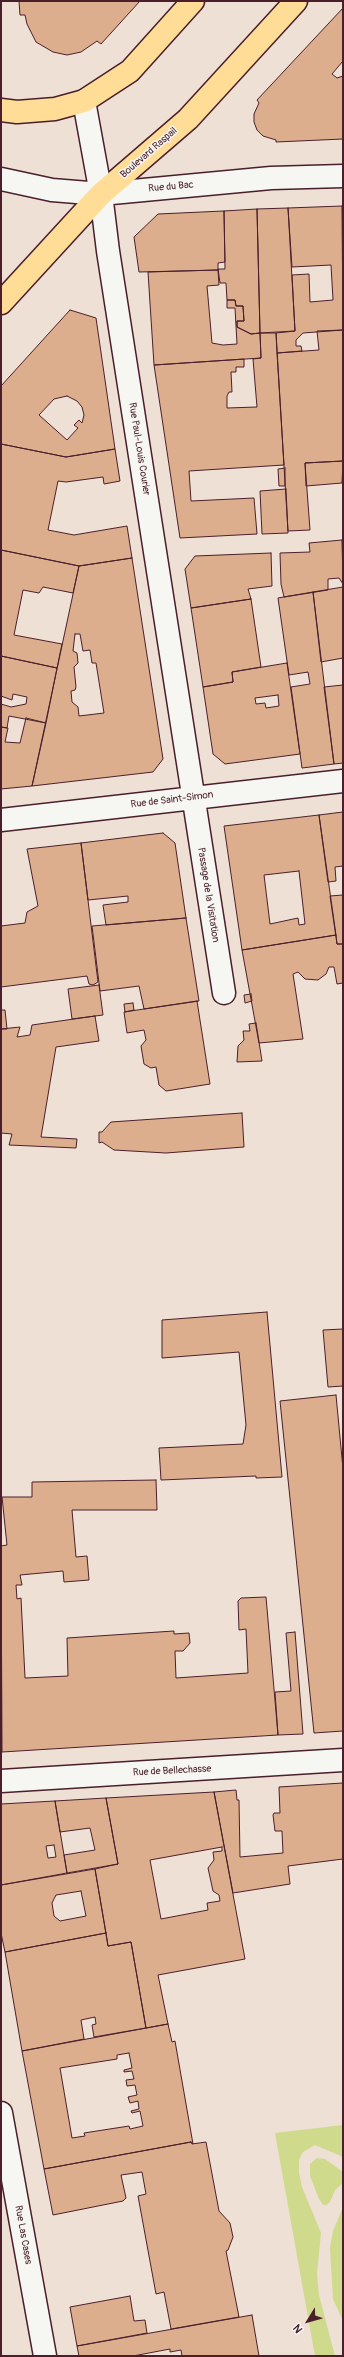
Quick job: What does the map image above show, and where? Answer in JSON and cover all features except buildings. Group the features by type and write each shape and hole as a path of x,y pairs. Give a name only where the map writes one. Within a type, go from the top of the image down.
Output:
{"main road":[{"path":"1,110 17,112 55,109 84,100 130,71 193,1"},
{"name":"Boulevard Raspail","path":"1,303 101,194 188,119 296,1"}],"street":[{"name":"Rue Paul-Louis Courier","path":"84,100 101,194 108,251 193,797"},
{"name":"Rue du Bac","path":"1,179 52,190 101,194 270,178 343,176"},
{"name":"Rue de Saint-Simon","path":"1,820 343,781"},
{"name":"Passage de la Visitation","path":"193,797 224,993"},
{"name":"Rue de Bellechasse","path":"1,1781 343,1760"},
{"name":"Rue Las Cases","path":"1,2114 45,2356"}],"green space":[{"path":"343,2125 343,2157 315,2145 303,2152 299,2160 299,2173 302,2187 321,2233 317,2274 319,2295 335,2356 315,2356 275,2133"},
{"path":"317,2158 325,2159 343,2172 343,2183 335,2190 330,2202 326,2205 323,2205 319,2199 310,2176 310,2164"},
{"path":"343,2207 343,2321 333,2299 330,2248 333,2231"}]}
